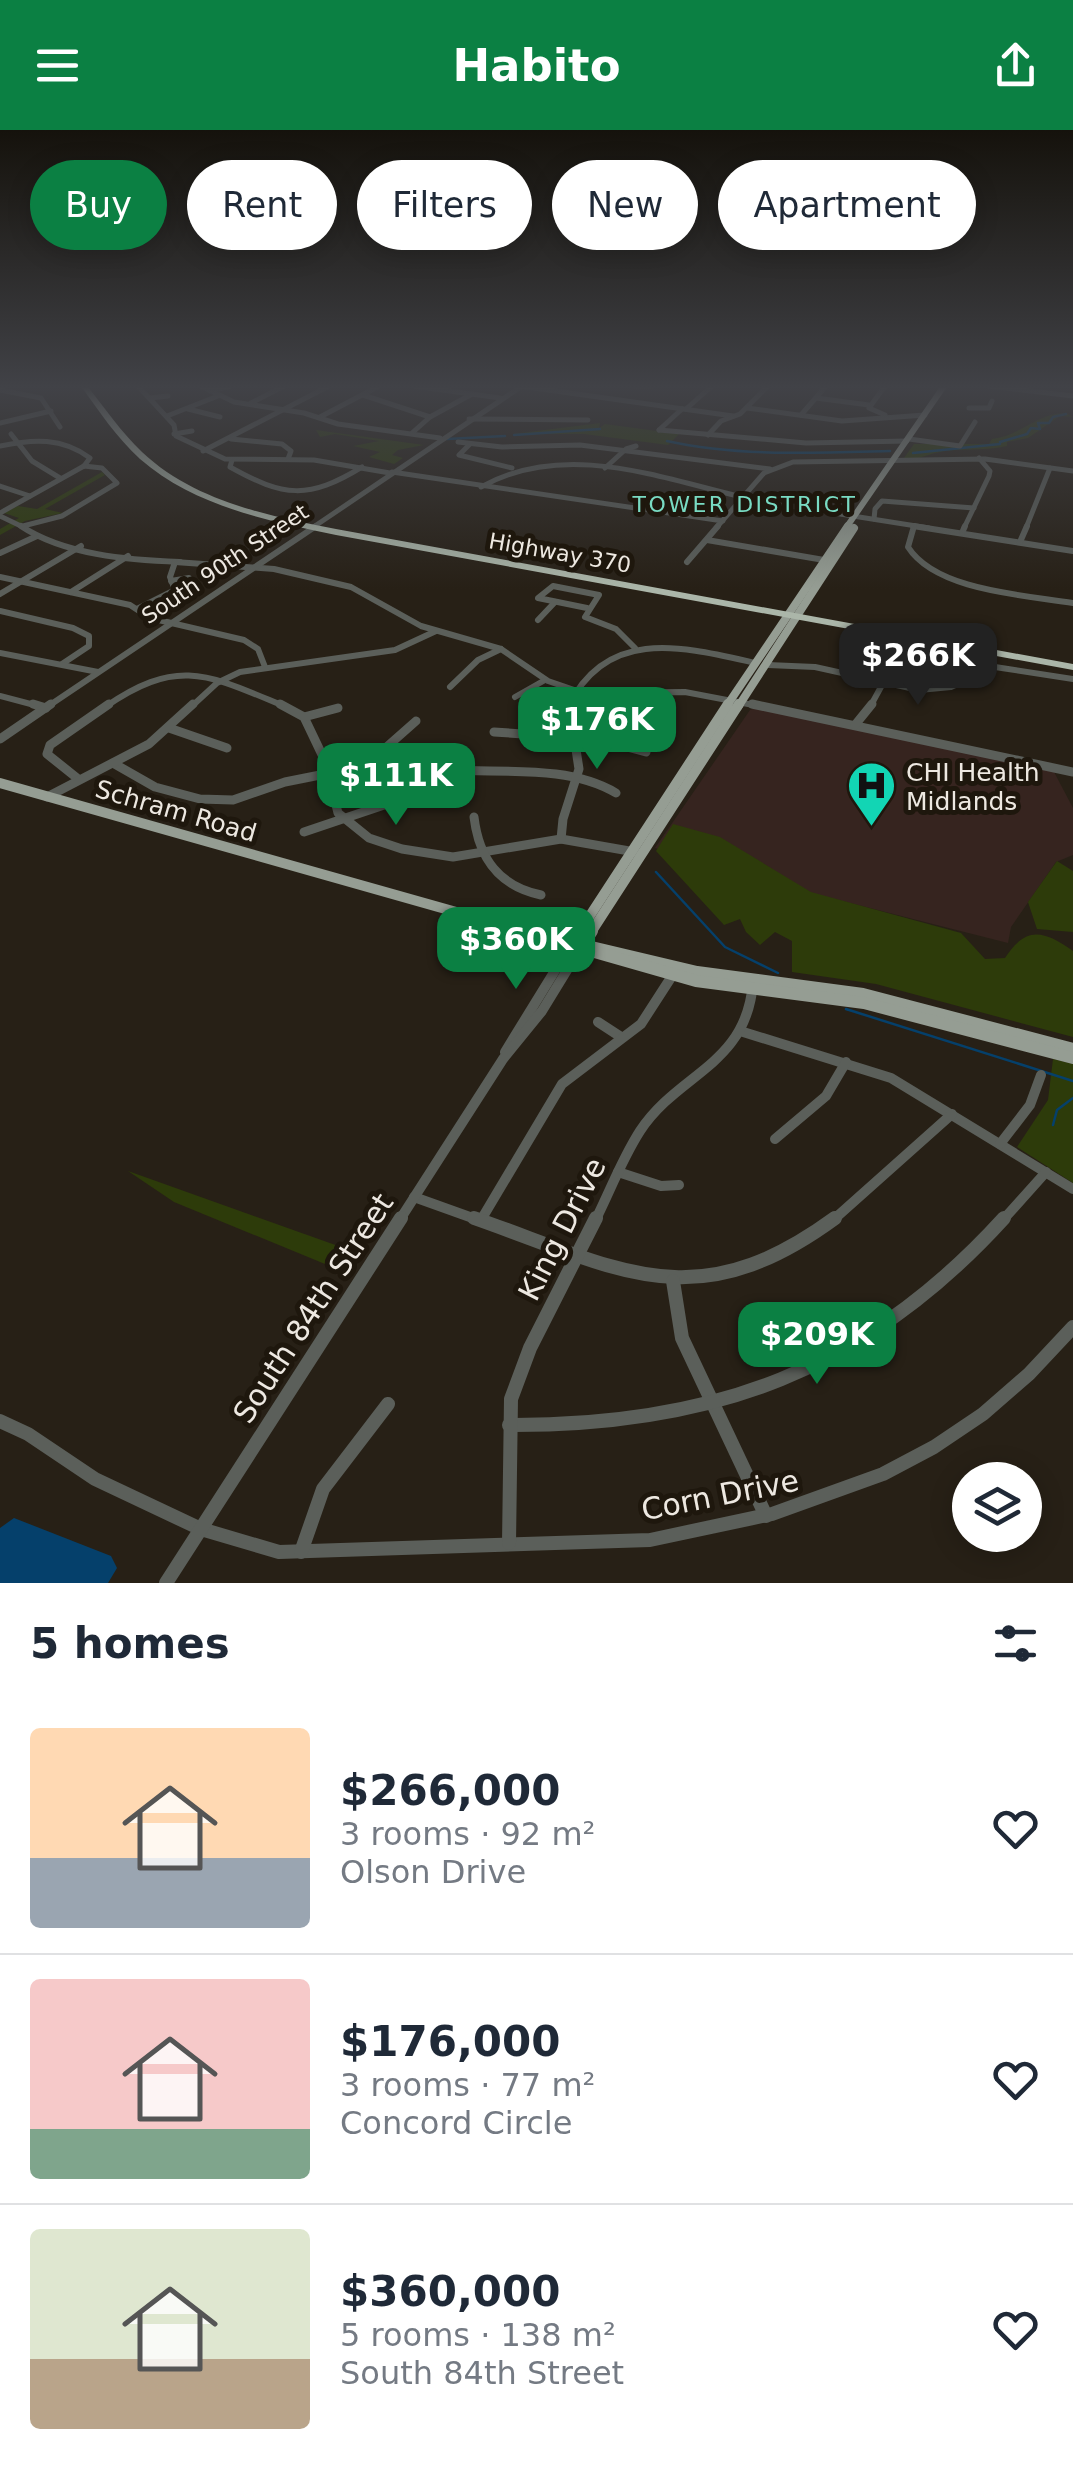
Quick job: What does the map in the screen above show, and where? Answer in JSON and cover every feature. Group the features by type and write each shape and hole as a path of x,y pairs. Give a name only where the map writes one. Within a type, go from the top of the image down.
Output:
{"highway":[{"path":"143,454 182,483 222,502 313,525"},
{"name":"Highway 370","path":"153,454 172,470 227,497 313,525 694,598 910,631 1073,664"},
{"name":"Highway 370","path":"313,525 1073,664"}],"main road":[{"path":"738,698 756,662 795,613 898,454"},
{"path":"738,698 754,686 768,665 824,560 858,517"},
{"path":"768,665 765,662 772,639"},
{"path":"754,686 762,667 756,662"},
{"name":"South 84th Street","path":"579,945 738,698"},
{"name":"Schram Road","path":"0,783 443,911 678,968 848,999 1073,1058"},
{"name":"Schram Road","path":"579,945 672,976 862,994 1073,1049"}],"street":[{"path":"27,454 50,474 62,478"},
{"path":"0,514 84,466 90,458 85,454"},
{"path":"211,454 232,460 314,460 723,521"},
{"path":"288,459 290,454"},
{"name":"South 90th Street","path":"0,739 418,454"},
{"path":"460,454 512,469"},
{"path":"606,468 621,454"},
{"path":"647,454 770,469 808,461 980,458 1073,471"},
{"path":"962,533 990,471 980,458"},
{"path":"232,460 230,467 261,484 316,495 362,467"},
{"path":"306,469 314,460"},
{"path":"934,460 938,469"},
{"path":"481,487 512,469 562,462 666,478 791,507 1073,551"},
{"path":"24,526 62,516 117,483 102,468 84,466"},
{"path":"1020,542 1050,468"},
{"path":"687,562 770,469"},
{"path":"0,486 30,496"},
{"path":"874,519 875,510 885,501 974,508"},
{"path":"764,502 858,517"},
{"path":"791,507 804,506"},
{"path":"0,514 36,536 128,556 252,567 355,588 410,621 501,649 546,680 578,692 617,698 685,692 738,698 1073,769"},
{"path":"914,526 907,542 909,550 935,572 975,585 1073,602"},
{"path":"0,553 36,536"},
{"path":"707,540 824,560"},
{"path":"0,594 81,546"},
{"path":"70,592 128,556"},
{"path":"137,609 171,593 175,586 175,562"},
{"path":"0,577 137,609 150,618 249,642 260,652 266,667"},
{"path":"172,580 189,578"},
{"path":"587,608 538,598 553,586 600,595 587,608 585,617 616,629 635,648"},
{"path":"538,620 555,602"},
{"path":"0,611 73,628 90,636 90,646 62,664"},
{"path":"48,797 169,728 220,680 266,667 406,646 436,632"},
{"path":"561,838 562,810 579,762 568,706 602,663 635,648 680,647 756,662"},
{"path":"450,687 475,662 501,649"},
{"path":"0,653 98,672"},
{"path":"859,725 894,663"},
{"path":"768,665 815,667 883,684 936,689 1000,667 1073,679"},
{"path":"162,666 168,675"},
{"path":"76,778 50,760 50,745 136,686 168,675 192,673 220,680 304,717 338,708"},
{"path":"516,697 546,680"},
{"path":"0,705 5,698 46,708"},
{"path":"304,717 330,775 332,800 342,818 369,838 402,850 452,857 561,838 637,852"},
{"path":"113,763 155,787 215,801 245,798 284,782 353,771 374,761 416,721"},
{"path":"169,728 227,748"},
{"path":"494,732 630,743 646,752"},
{"path":"452,770 575,779 600,784 616,793"},
{"path":"304,832 393,802"},
{"path":"474,817 476,842 503,881 523,892 540,895"},
{"name":"South 84th Street","path":"166,1583 504,1060 542,1011 579,945"},
{"path":"481,1220 562,1084 645,1019 672,976"},
{"name":"King Drive","path":"509,1543 508,1424 520,1372 618,1172 652,1115 716,1064 753,1005 753,984"},
{"path":"598,1022 621,1038"},
{"path":"740,1031 891,1078 1073,1189"},
{"path":"775,1138 826,1096 846,1062"},
{"path":"1000,1144 1030,1105 1041,1075"},
{"path":"414,1197 636,1274 672,1281 722,1275 802,1242 851,1208 952,1114"},
{"path":"618,1172 661,1186 679,1185"},
{"path":"508,1424 602,1425 652,1417 804,1370 902,1316 949,1274 1046,1172"},
{"path":"672,1281 682,1338 766,1516"},
{"name":"Corn Drive","path":"0,1421 28,1434 95,1478 201,1529 279,1552 650,1540 811,1506 861,1487 949,1440 1016,1388 1073,1327"},
{"path":"301,1552 307,1520 330,1474 388,1404"}],"shaded area":[{"name":"CHI Health Midlands","path":"756,708 1053,770 1073,808 1073,855 1056,862 1011,927 1008,943 672,858 674,853 655,848 750,710"}],"green space":[{"path":"393,454 403,458 394,464 369,457"},
{"path":"907,454 934,454 916,459 904,458"},
{"path":"102,472 105,475 45,509 63,513 25,521 0,535 0,529 19,518 4,513 18,506 37,509"},
{"path":"673,824 720,837 811,892 961,933 985,959 1005,958 1028,936 1053,939 1073,951 1073,1037 876,984 792,972 792,941 775,932 760,945 746,932 740,919 724,925 656,851"},
{"path":"1057,861 1073,871 1073,932 1037,929 1028,902"},
{"path":"1053,1059 1073,1064 1073,1183 1017,1147 1048,1100"},
{"path":"128,1171 355,1252 342,1271 174,1202"}],"water":[{"path":"14,1518 111,1556 117,1568 108,1583 0,1583 0,1528"}],"waterway":[{"path":"656,872 725,947 778,973"},
{"path":"846,1009 1073,1081"},
{"path":"1053,1125 1057,1110 1073,1098"}],"place":[{"name":"CHI Health Midlands","path":"871,828"}],"district":[{"name":"TOWER DISTRICT","path":"745,504"}]}
